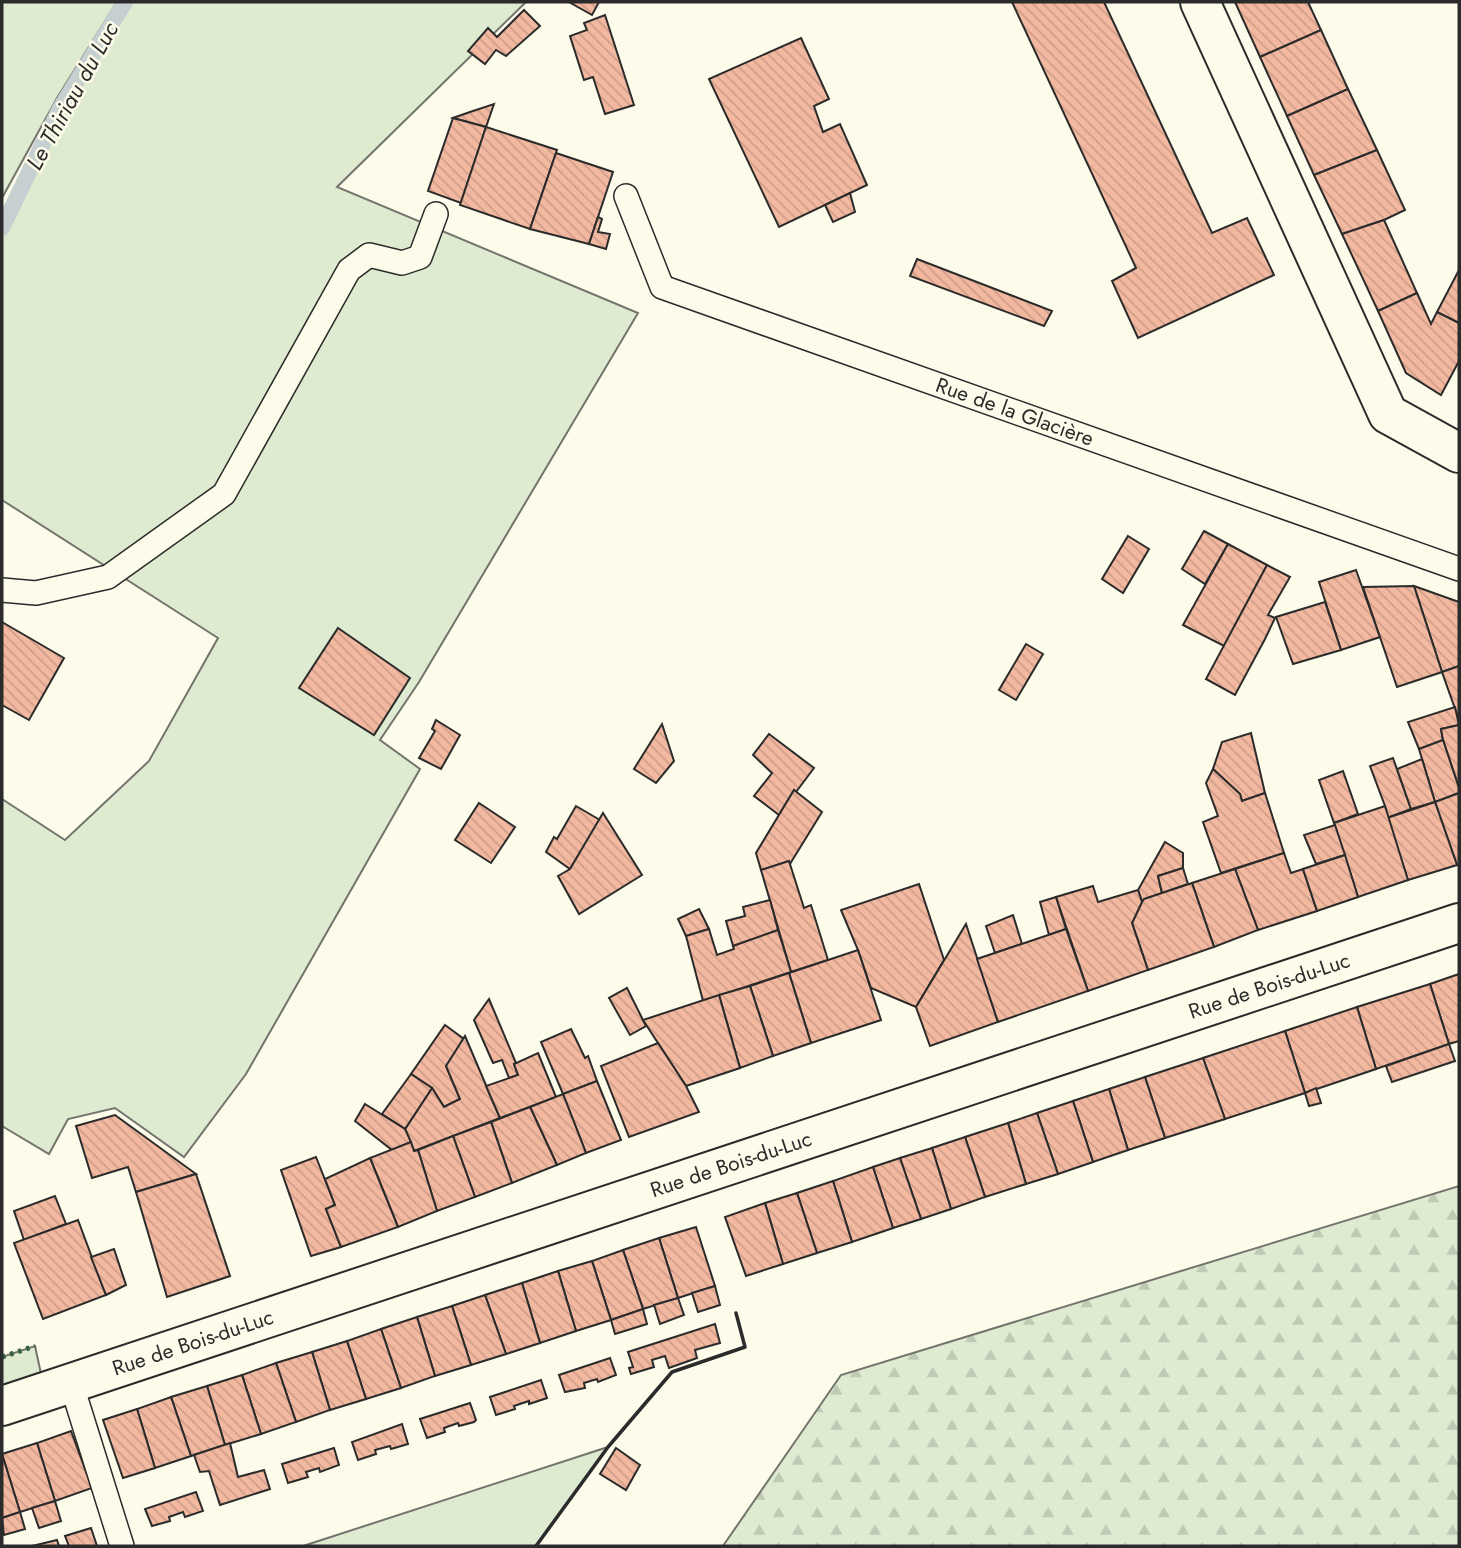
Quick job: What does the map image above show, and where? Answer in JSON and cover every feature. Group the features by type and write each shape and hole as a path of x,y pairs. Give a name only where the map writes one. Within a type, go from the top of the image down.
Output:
{"street":[{"path":"1200,2 1388,414 1459,453"},
{"name":"Rue de Bois-du-Luc","path":"2,1406 1459,923"}],"lane":[{"name":"Rue de la Glacière","path":"626,195 662,287 1459,569"},
{"path":"2,590 36,593 108,577 224,494 349,270 369,255 402,263 420,257 436,214"},
{"path":"71,1383 122,1546"}],"green space":[{"path":"2,2 117,2 57,98 2,198"},
{"path":"125,2 526,2 337,187 638,313 419,682 380,740 420,769 246,1074 184,1157 115,1108 68,1119 49,1154 2,1126 2,799 65,840 149,761 218,638 2,500 2,228 59,110"},
{"path":"1459,1186 1459,1546 723,1546 841,1375"},
{"path":"35,1346 45,1392 2,1406 2,1357"},
{"path":"608,1447 536,1546 303,1546"}],"building":[{"path":"569,2 599,2 592,15"},
{"path":"1012,2 1104,2 1212,233 1247,218 1274,275 1138,338 1112,281 1136,268"},
{"path":"1235,2 1308,2 1321,30 1260,57"},
{"path":"524,10 540,26 506,56 496,50 485,64 468,51 488,28 497,37"},
{"path":"605,15 634,105 605,114 593,77 584,80 570,36 587,30 584,23"},
{"path":"1321,30 1348,89 1287,116 1260,57"},
{"path":"801,38 829,99 814,106 823,132 840,124 867,185 779,227 709,79"},
{"path":"1348,89 1377,150 1314,175 1287,116"},
{"path":"494,104 486,127 453,118 470,112"},
{"path":"453,118 486,127 461,203 428,191"},
{"path":"486,127 557,150 530,229 460,205"},
{"path":"1377,150 1405,210 1342,234 1314,175"},
{"path":"556,153 613,172 589,244 530,229"},
{"path":"850,193 855,212 833,222 825,205"},
{"path":"598,217 602,219 598,232 610,234 606,249 589,244"},
{"path":"1384,220 1417,293 1378,311 1342,234"},
{"path":"917,259 1052,311 1044,326 910,276"},
{"path":"1459,270 1459,323 1437,312"},
{"path":"1417,293 1431,324 1437,312 1459,323 1459,361 1441,395 1406,373 1378,311"},
{"path":"1204,531 1228,544 1205,584 1182,569"},
{"path":"1128,536 1149,549 1123,593 1102,579"},
{"path":"1228,544 1267,565 1224,646 1183,625"},
{"path":"1267,565 1290,577 1268,615 1275,618 1235,695 1206,679"},
{"path":"1356,570 1380,637 1341,650 1319,582"},
{"path":"1414,586 1459,602 1459,666 1442,672"},
{"path":"1414,586 1442,672 1397,687 1363,587"},
{"path":"1325,602 1341,650 1293,664 1276,617"},
{"path":"2,622 64,658 29,720 2,705"},
{"path":"338,628 410,678 374,735 299,688"},
{"path":"1026,644 1043,654 1016,700 999,690"},
{"path":"1459,666 1459,720 1442,672"},
{"path":"1455,707 1459,725 1441,729 1443,740 1419,749 1408,722"},
{"path":"436,720 460,735 441,769 419,758 435,731 432,729"},
{"path":"662,724 674,761 656,783 634,769"},
{"path":"1459,725 1459,788 1441,729"},
{"path":"1251,733 1265,793 1242,801 1240,794 1213,769 1222,742"},
{"path":"769,734 814,768 796,792 794,790 779,815 754,796 772,773 753,755"},
{"path":"1443,740 1459,793 1435,802 1419,749"},
{"path":"1393,758 1411,809 1387,818 1370,766"},
{"path":"1422,759 1435,802 1411,809 1397,769"},
{"path":"1213,769 1240,794 1242,801 1265,793 1284,853 1221,873 1203,822 1218,816 1206,783"},
{"path":"1343,771 1358,814 1334,823 1319,780"},
{"path":"794,790 822,812 790,864 789,861 761,870 756,853"},
{"path":"1459,793 1459,864 1457,865 1435,802"},
{"path":"1435,802 1457,865 1408,880 1387,818"},
{"path":"479,803 515,827 491,863 455,840"},
{"path":"576,806 600,820 570,869 546,852 554,837 557,839"},
{"path":"1385,806 1408,880 1358,897 1334,823"},
{"path":"603,813 642,875 579,914 558,876 570,869"},
{"path":"1335,825 1345,855 1316,864 1304,835"},
{"path":"1165,842 1183,853 1183,868 1158,876 1162,893 1142,902 1138,890"},
{"path":"1284,853 1291,873 1303,869 1317,911 1258,930 1235,869"},
{"path":"1345,855 1358,897 1317,911 1303,869"},
{"path":"789,861 804,908 811,905 828,960 791,972 761,870"},
{"path":"1183,868 1188,884 1162,893 1158,876"},
{"path":"1235,869 1258,930 1214,947 1192,883"},
{"path":"1192,883 1214,947 1148,970 1132,923 1142,902"},
{"path":"919,884 944,960 916,1007 871,988 841,910"},
{"path":"1093,886 1098,902 1138,890 1142,902 1132,923 1148,970 1088,991 1056,897"},
{"path":"1056,897 1066,929 1049,935 1040,902"},
{"path":"770,900 778,930 733,946 726,921 745,916 743,907"},
{"path":"699,909 709,929 686,936 678,919"},
{"path":"1013,915 1022,944 995,953 986,926"},
{"path":"966,924 998,1022 930,1046 916,1007"},
{"path":"709,929 717,955 734,949 733,946 778,930 791,972 703,1001 686,936"},
{"path":"1066,929 1088,991 998,1022 977,959"},
{"path":"858,950 881,1020 811,1043 789,973"},
{"path":"789,973 811,1043 773,1056 750,986"},
{"path":"1459,974 1459,1041 1449,1044 1430,984"},
{"path":"1430,984 1449,1044 1376,1069 1357,1007"},
{"path":"750,986 773,1056 740,1068 719,995"},
{"path":"627,988 646,1026 630,1035 609,998"},
{"path":"719,995 740,1068 686,1086 643,1020"},
{"path":"489,999 516,1063 514,1064 518,1075 509,1078 502,1060 493,1063 474,1020"},
{"path":"1357,1007 1376,1069 1305,1093 1285,1031"},
{"path":"445,1025 464,1039 446,1066 460,1099 444,1107 432,1088 411,1074"},
{"path":"571,1029 585,1058 588,1056 597,1081 563,1094 541,1042"},
{"path":"1285,1031 1305,1093 1225,1119 1203,1058"},
{"path":"465,1036 500,1118 414,1151 405,1129 432,1088 444,1107 460,1099 446,1066"},
{"path":"658,1043 686,1086 699,1112 629,1137 601,1066"},
{"path":"1449,1044 1455,1061 1392,1082 1386,1066"},
{"path":"538,1053 556,1097 500,1118 486,1086 518,1075 514,1064"},
{"path":"1203,1058 1225,1119 1165,1138 1145,1077"},
{"path":"411,1074 432,1088 405,1129 382,1114"},
{"path":"1145,1077 1165,1138 1128,1150 1109,1089"},
{"path":"597,1081 621,1140 586,1153 563,1094"},
{"path":"1316,1088 1321,1103 1309,1106 1305,1093"},
{"path":"1109,1089 1128,1150 1093,1162 1073,1101"},
{"path":"563,1094 586,1153 557,1165 530,1107"},
{"path":"1073,1101 1093,1162 1058,1174 1037,1113"},
{"path":"365,1104 405,1129 411,1142 392,1150 355,1121"},
{"path":"530,1107 557,1165 512,1183 491,1122"},
{"path":"1037,1113 1058,1174 1026,1184 1008,1123"},
{"path":"115,1115 196,1174 136,1192 128,1167 92,1178 76,1126"},
{"path":"491,1122 512,1183 475,1197 453,1136"},
{"path":"1008,1123 1026,1184 985,1197 965,1137"},
{"path":"453,1136 475,1197 437,1211 418,1150"},
{"path":"965,1137 985,1197 951,1209 932,1148"},
{"path":"411,1142 414,1151 418,1150 437,1211 398,1227 370,1158"},
{"path":"932,1148 951,1209 921,1219 900,1158"},
{"path":"316,1157 335,1205 326,1209 341,1247 311,1256 281,1170"},
{"path":"370,1158 398,1227 341,1247 326,1209 335,1205 325,1179"},
{"path":"900,1158 921,1219 893,1228 873,1167"},
{"path":"873,1167 893,1228 852,1242 833,1181"},
{"path":"196,1174 230,1276 167,1297 136,1192"},
{"path":"833,1181 852,1242 817,1253 797,1193"},
{"path":"797,1193 817,1253 783,1264 765,1203"},
{"path":"55,1196 66,1224 24,1240 14,1211"},
{"path":"765,1203 783,1264 746,1276 725,1217"},
{"path":"78,1220 106,1295 43,1319 14,1243"},
{"path":"696,1227 715,1286 678,1298 659,1238"},
{"path":"659,1238 678,1298 643,1309 623,1250"},
{"path":"114,1249 126,1285 106,1295 91,1257"},
{"path":"623,1250 643,1309 611,1320 592,1261"},
{"path":"592,1261 611,1320 576,1331 558,1271"},
{"path":"558,1271 576,1331 540,1343 522,1283"},
{"path":"522,1283 540,1343 506,1354 485,1295"},
{"path":"715,1286 720,1305 698,1312 692,1293"},
{"path":"485,1295 506,1354 471,1365 452,1306"},
{"path":"678,1298 684,1315 660,1324 654,1305"},
{"path":"452,1306 471,1365 435,1376 417,1317"},
{"path":"643,1309 647,1324 615,1334 611,1320"},
{"path":"417,1317 435,1376 401,1388 381,1329"},
{"path":"715,1324 720,1343 695,1350 697,1358 669,1368 665,1356 652,1360 654,1367 631,1374 629,1368 633,1367 628,1352"},
{"path":"381,1329 401,1388 366,1399 347,1341"},
{"path":"347,1341 366,1399 330,1410 312,1352"},
{"path":"312,1352 330,1410 296,1422 276,1363"},
{"path":"610,1358 616,1375 598,1382 597,1379 584,1383 585,1388 565,1392 559,1375"},
{"path":"276,1363 296,1422 261,1434 242,1375"},
{"path":"242,1375 261,1434 225,1445 207,1386"},
{"path":"541,1380 547,1398 514,1406 515,1409 496,1415 490,1397"},
{"path":"207,1386 225,1445 191,1456 171,1397"},
{"path":"171,1397 191,1456 155,1468 137,1409"},
{"path":"470,1403 476,1420 474,1422 459,1426 458,1423 444,1428 445,1432 427,1438 420,1419"},
{"path":"137,1409 155,1468 123,1478 103,1420"},
{"path":"402,1424 408,1444 375,1450 376,1454 358,1460 352,1442"},
{"path":"71,1431 92,1488 55,1501 37,1443"},
{"path":"37,1443 55,1501 20,1512 2,1454"},
{"path":"230,1443 238,1477 264,1470 270,1489 220,1505 209,1471 200,1472 194,1455"},
{"path":"334,1448 339,1465 320,1472 319,1468 306,1472 308,1477 288,1483 282,1464"},
{"path":"616,1448 640,1465 626,1490 600,1474"},
{"path":"2,1454 20,1512 2,1518"},
{"path":"196,1492 203,1511 185,1517 183,1512 169,1517 170,1521 152,1526 145,1509"},
{"path":"55,1501 61,1521 39,1528 32,1508"},
{"path":"20,1512 25,1529 4,1535 2,1518"},
{"path":"91,1528 97,1546 69,1546 65,1536"},
{"path":"57,1540 59,1546 32,1546"}],"waterway":[{"name":"Le Thiriau du Luc","path":"2,228 59,110 125,2"}],"hedge":[{"path":"2,1357 35,1346"}],"wall":[{"path":"536,1546 608,1447 672,1372 745,1347 736,1313"}]}
